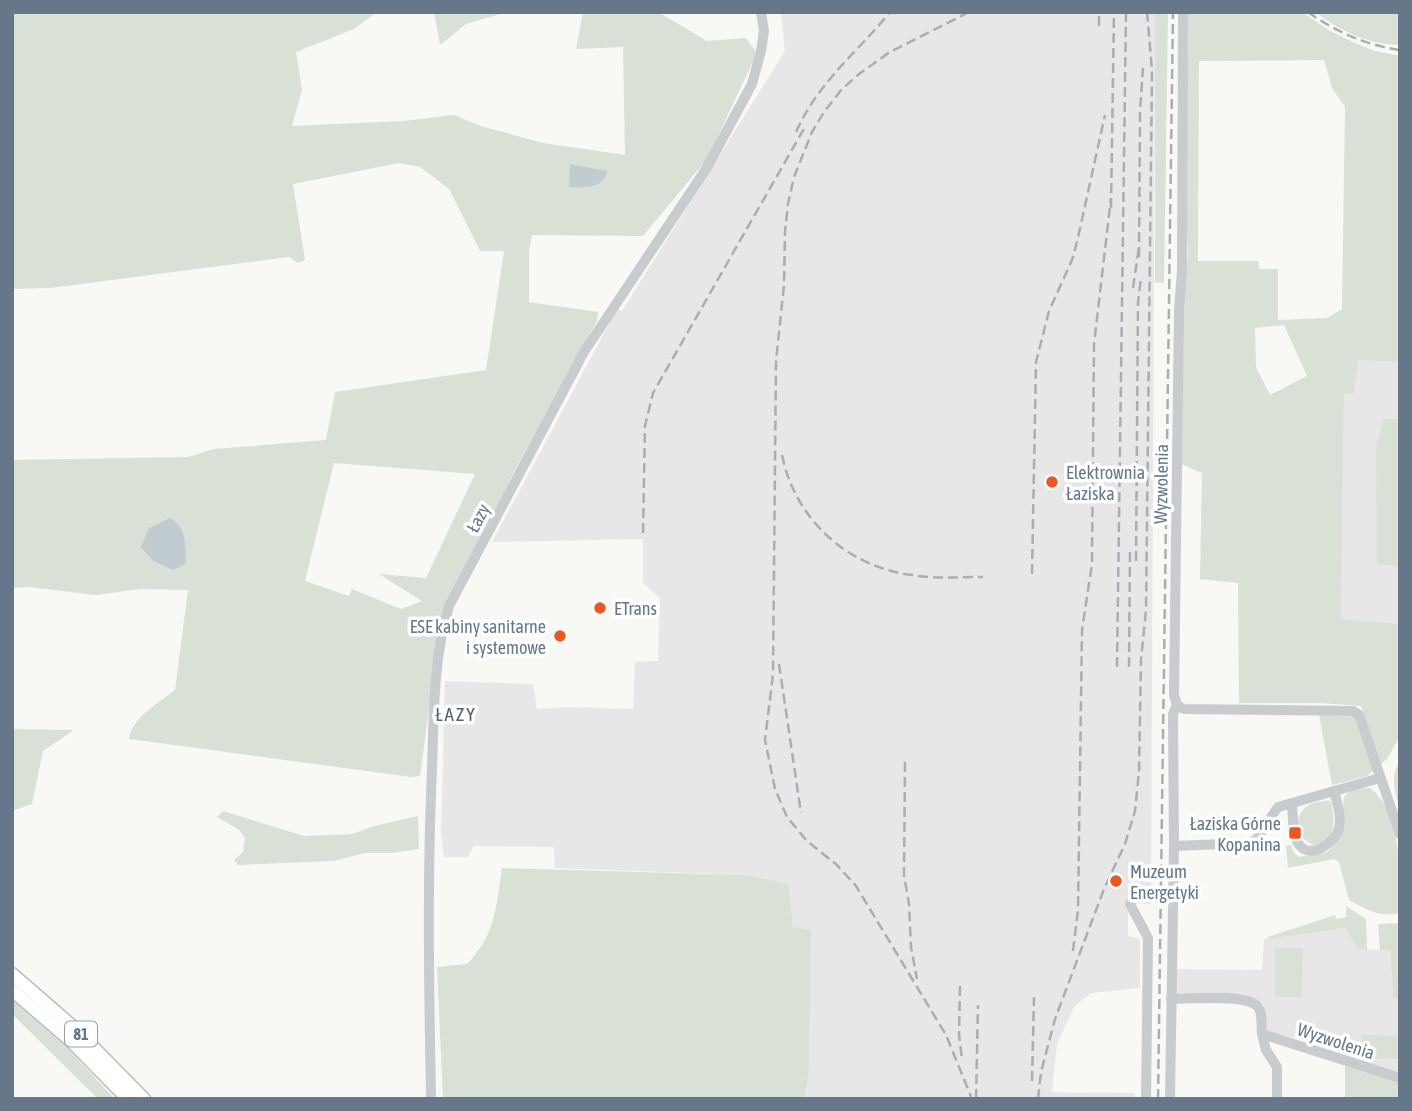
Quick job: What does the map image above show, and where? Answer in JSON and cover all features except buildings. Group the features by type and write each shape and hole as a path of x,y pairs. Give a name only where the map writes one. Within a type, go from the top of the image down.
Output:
{"main road":[{"name":"81","path":"12,974 74,1027 144,1099"},
{"name":"81","path":"12,990 70,1040 128,1099"}],"street":[{"name":"Łazy","path":"431,1099 428,848 436,671 443,625 449,606 584,352 706,169 752,84 764,31 761,12"},
{"name":"Wyzwolenia","path":"1171,999 1173,714 1177,705 1174,695 1179,312 1182,269 1183,12"},
{"path":"1177,705 1184,709 1353,711 1359,715 1400,834"},
{"path":"1174,846 1251,843 1278,807 1380,778"},
{"path":"1292,803 1297,842 1303,849 1324,848 1334,840 1339,829 1340,817 1334,791"},
{"path":"1130,904 1148,938 1146,1099"},
{"path":"1170,1099 1171,999 1239,999 1252,1002 1260,1011 1266,1050 1277,1067 1277,1099"},
{"name":"Wyzwolenia","path":"1262,1034 1400,1077"}],"shaded area":[{"path":"12,12 377,12 354,29 296,52 302,90 292,126 403,121 454,115 481,126 543,143 625,155 623,47 576,49 583,12 658,12 707,41 746,38 757,53 707,159 643,236 532,235 529,252 529,302 598,312 597,321 518,464 442,613 420,776 411,777 129,739 141,717 175,690 188,590 140,589 96,595 28,587 12,588 12,460 188,457 214,449 326,440 335,392 486,370 504,251 480,251 449,189 420,167 399,163 293,184 305,260 298,263 289,257 50,288 12,289","holes":["334,463 475,474 426,578 379,574 422,601 401,609 352,589 349,596 305,581"]},
{"path":"434,12 507,12 466,24 440,45"},
{"path":"781,12 1155,12 1151,904 1128,903 1128,936 1140,939 1140,988 1091,993 1074,1007 1057,1044 1052,1092 1135,1093 1134,1099 805,1099 809,1069 811,931 793,929 789,884 746,875 555,868 554,847 474,846 468,857 444,857 441,835 445,681 533,684 537,709 633,709 635,662 658,661 660,598 643,583 643,539 492,542 617,309 622,311 785,51"},
{"path":"1155,12 1168,12 1164,283 1155,282"},
{"path":"1186,12 1302,12 1330,31 1355,43 1375,51 1400,56 1400,362 1358,360 1354,394 1344,394 1341,619 1400,624 1400,736 1387,759 1367,776 1332,785 1319,715 1365,717 1361,706 1239,703 1238,583 1200,579 1202,473 1181,464 1182,311 1188,255 1184,175","holes":["1324,60 1332,88 1345,107 1342,309 1327,318 1278,320 1278,269 1259,269 1258,261 1198,261 1199,61","1284,325 1307,376 1270,395 1256,367 1255,328"]},
{"path":"1315,12 1400,12 1400,45 1355,35"},
{"path":"570,164 607,171 602,181 597,184 569,187"},
{"path":"1357,360 1400,362 1400,624 1341,619 1344,393 1354,393"},
{"path":"1384,418 1400,420 1400,567 1377,564 1376,449"},
{"path":"170,518 182,531 186,562 173,570 153,561 141,547 149,528"},
{"path":"12,729 74,730 43,751 32,804 12,811"},
{"path":"1400,760 1400,809 1394,784"},
{"path":"1370,788 1381,799 1394,829 1399,864 1400,913 1379,913 1349,900 1339,862 1334,859 1288,868 1286,846 1291,845 1299,857 1327,852 1344,830 1345,796 1357,789"},
{"path":"1328,800 1332,809 1332,830 1326,840 1313,845 1300,833 1299,817 1308,805"},
{"path":"223,811 304,836 352,834 418,816 419,849 365,853 334,861 238,865 234,860 243,852 245,838 239,830 217,817"},
{"path":"502,868 746,875 789,884 793,928 811,930 809,1069 805,1099 443,1099 437,967 467,964 477,953 493,919"},
{"path":"1346,906 1366,919 1367,950 1358,949 1345,928 1268,939 1335,915 1336,919 1346,917"},
{"path":"1400,923 1400,998 1393,998 1390,950 1380,950 1378,924"},
{"path":"1345,928 1358,949 1390,950 1393,997 1400,998 1400,1074 1312,1045 1313,1041 1267,1033 1264,1005 1244,996 1174,997 1176,969 1262,970 1264,939"},
{"path":"1275,948 1303,948 1302,997 1275,997"},
{"path":"12,1000 67,1048 115,1099 98,1099 12,1014"},
{"path":"1362,1035 1400,1036 1400,1059 1361,1058"},
{"path":"1345,1066 1400,1081 1400,1099 1345,1099"}],"railway":[{"path":"796,132 827,83 890,12"},
{"path":"969,12 890,52 842,89 812,132 794,177 785,231 784,285 776,361 773,674 765,740 775,789 787,817 807,841 837,865 856,886 946,1035 972,1099"},
{"path":"1099,12 1099,26"},
{"path":"1111,208 1114,12"},
{"path":"1117,667 1126,12"},
{"path":"1038,1099 1041,1072 1055,1019 1104,889 1125,844 1135,811 1139,771 1141,660 1146,610 1152,70 1147,12"},
{"path":"1158,1099 1173,12"},
{"path":"1308,12 1352,37 1400,50"},
{"path":"1139,257 1143,68"},
{"path":"1032,574 1036,362 1049,311 1072,260 1105,115"},
{"path":"643,533 645,426 653,393 805,127"},
{"path":"1073,951 1078,910 1082,630 1092,564 1094,344 1111,198"},
{"path":"1133,288 1139,247"},
{"path":"1136,561 1138,302 1141,278"},
{"path":"782,455 799,500 812,519 846,550 866,562 912,575 983,577"},
{"path":"1129,667 1130,550"},
{"path":"779,664 801,813"},
{"path":"905,762 904,875 917,979"},
{"path":"960,986 959,1035 962,1059"},
{"path":"1032,1081 1034,997"},
{"path":"976,1099 978,1005"}],"place":[{"name":"Elektrownia Łaziska","path":"1052,482"},
{"name":"ETrans","path":"600,608"},
{"name":"ESE kabiny sanitarne i systemowe","path":"560,636"},
{"name":"Łaziska Górne Kopanina","path":"1295,833"},
{"name":"Muzeum Energetyki","path":"1116,881"}],"district":[{"name":"ŁAZY","path":"456,714"}]}
